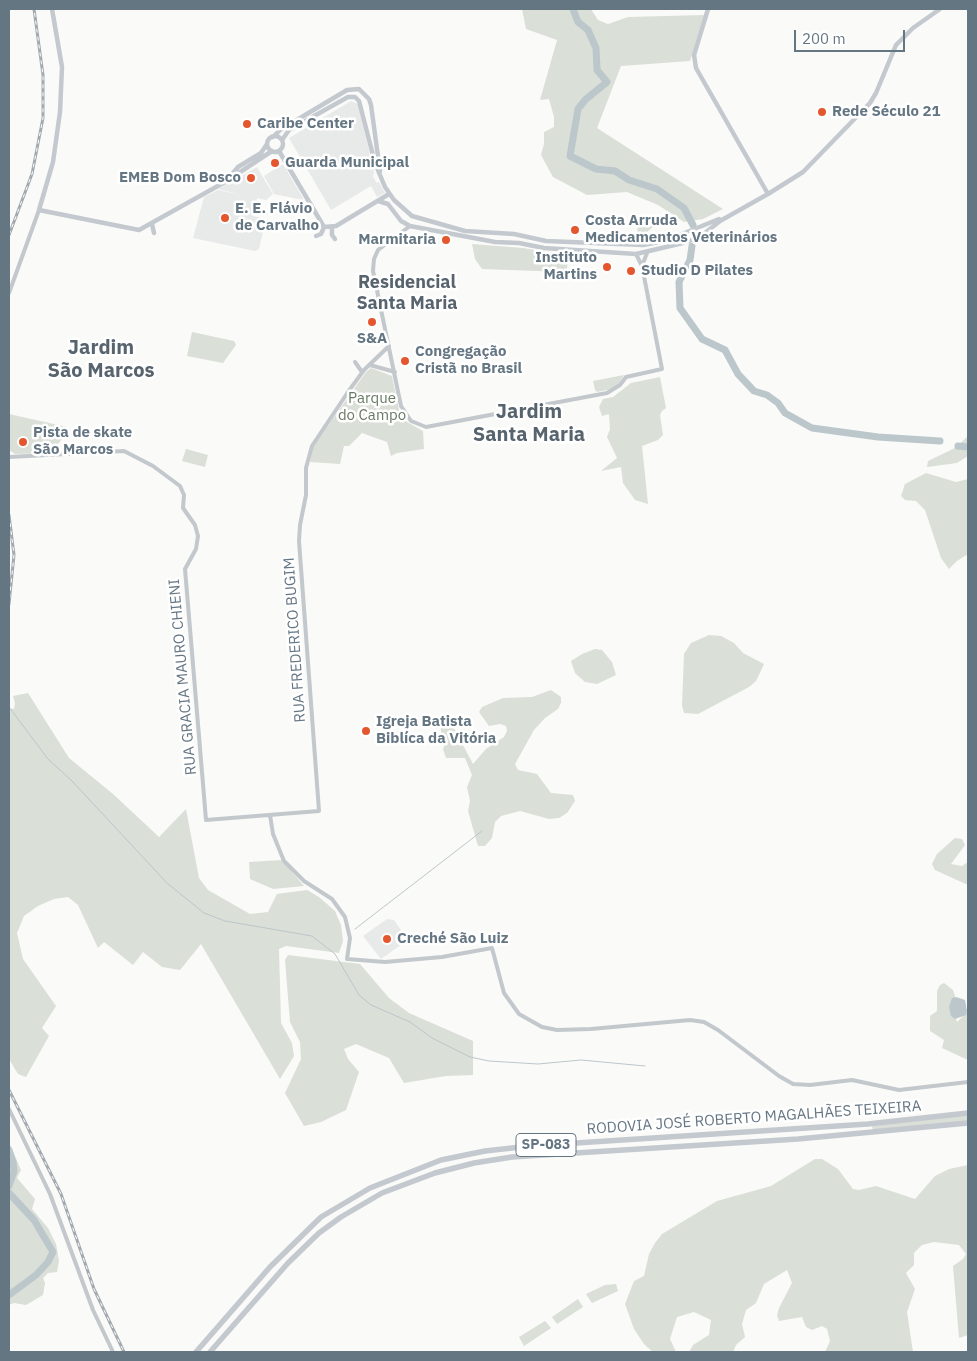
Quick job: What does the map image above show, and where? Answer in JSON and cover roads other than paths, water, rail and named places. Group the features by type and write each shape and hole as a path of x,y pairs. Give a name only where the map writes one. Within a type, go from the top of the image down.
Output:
{"highway":[{"name":"RODOVIA JOSÉ ROBERTO MAGALHÃES TEIXEIRA","path":"196,1352 270,1266 321,1217 370,1188 441,1160 485,1151 530,1146 877,1123 968,1113"},
{"name":"RODOVIA JOSÉ ROBERTO MAGALHÃES TEIXEIRA","path":"210,1352 279,1272 319,1233 341,1217 382,1193 435,1172 512,1157 798,1139 968,1123"}],"main road":[{"path":"52,9 62,67 60,112 53,162 39,210 139,230 225,182 272,151 279,151"},
{"path":"708,9 694,55 696,68 768,194"},
{"path":"378,201 388,204 401,221 410,226 495,242 519,243 544,248 636,254 647,253 700,236 730,215 803,172 862,111 876,93 896,45 913,28 940,9"},
{"path":"225,182 238,167 261,153 273,137 347,90 359,89 369,99 371,105 380,171"},
{"path":"279,151 282,147 282,140 289,130 348,97 355,97 359,101 373,156 389,194 406,212 420,219 465,232 514,234 546,241 643,245 666,241 730,215"},
{"path":"273,137 282,140"},
{"path":"267,144 272,151"},
{"path":"279,151 324,227"},
{"path":"324,227 332,227 389,194"},
{"path":"410,226 420,219"},
{"path":"152,224 154,233"},
{"path":"316,236 321,234 324,227"},
{"path":"332,227 332,235 335,240"},
{"path":"698,228 702,231 700,236"},
{"path":"636,254 637,249 643,245"}],"street":[{"path":"9,293 39,210"},
{"path":"410,226 378,250 374,259 373,271 405,415 411,421 426,427 607,393 620,385 626,377 662,369 642,266 636,254"},
{"path":"642,266 647,253"},
{"name":"RUA FREDERICO BUGIM","path":"270,815 320,811 299,542 300,525 306,495 306,468 312,446 362,373 389,346"},
{"path":"378,367 376,362 379,357 386,354 392,361"},
{"path":"385,368 392,361"},
{"path":"355,362 362,373"},
{"path":"370,365 394,372"},
{"name":"RUA GRACIA MAURO CHIENI","path":"9,457 124,451 153,466 183,490 182,504 195,525 198,536 196,549 186,569 206,820 270,815"},
{"path":"270,815 272,834 284,861 304,881 332,899 344,917 350,938 347,959 394,961 442,957 492,948 504,993 519,1014 542,1028 557,1030 591,1029 690,1020 704,1022 718,1030 779,1076 794,1084 810,1085 852,1080 899,1090 968,1082"},
{"path":"9,1109 50,1194 93,1310 113,1352"}],"waterway":[{"path":"573,9 578,22 588,30 596,48 597,70 607,82 585,100 578,109 570,156 596,169 615,171 629,180 657,189 684,208 693,225"},
{"path":"692,246 690,260 679,282 680,308 702,339 725,350 738,374 754,391 767,395 778,403 785,413 812,428 878,437 940,441"},
{"path":"958,446 968,447"},
{"path":"9,707 48,759 72,781 167,883 204,913 225,921 312,936 335,954 359,995 371,1005 410,1022 432,1038 470,1057 489,1061 538,1064 581,1060 645,1066"},
{"path":"355,929 482,831"},
{"path":"9,1150 14,1171 9,1186"},
{"path":"9,1193 34,1220 53,1252 48,1262 36,1275 9,1295"}],"railway":[{"path":"9,235 32,174 43,118 43,75 34,9"},
{"path":"9,515 14,555 9,604"},
{"path":"9,1090 61,1194 94,1289 124,1352"}],"place":[{"name":"Rede Século 21","path":"822,112"},
{"name":"Caribe Center","path":"247,124"},
{"name":"Guarda Municipal","path":"275,163"},
{"name":"EMEB Dom Bosco","path":"251,178"},
{"name":"E. E. Flávio de Carvalho","path":"225,218"},
{"name":"Costa Arruda Medicamentos Veterinários","path":"575,230"},
{"name":"Marmitaria","path":"446,240"},
{"name":"Instituto Martins","path":"607,267"},
{"name":"Studio D Pilates","path":"631,271"},
{"name":"S&A","path":"372,322"},
{"name":"Congregação Cristã no Brasil","path":"405,361"},
{"name":"Pista de skate São Marcos","path":"23,442"},
{"name":"Igreja Batista Biblíca da Vitória","path":"366,731"},
{"name":"Creché São Luiz","path":"387,939"}],"district":[{"name":"Residencial Santa Maria","path":"407,293"},
{"name":"Jardim São Marcos","path":"101,360"},
{"name":"Jardim Santa Maria","path":"529,424"}],"park label":[{"name":"Parque do Campo","path":"372,408"}]}
